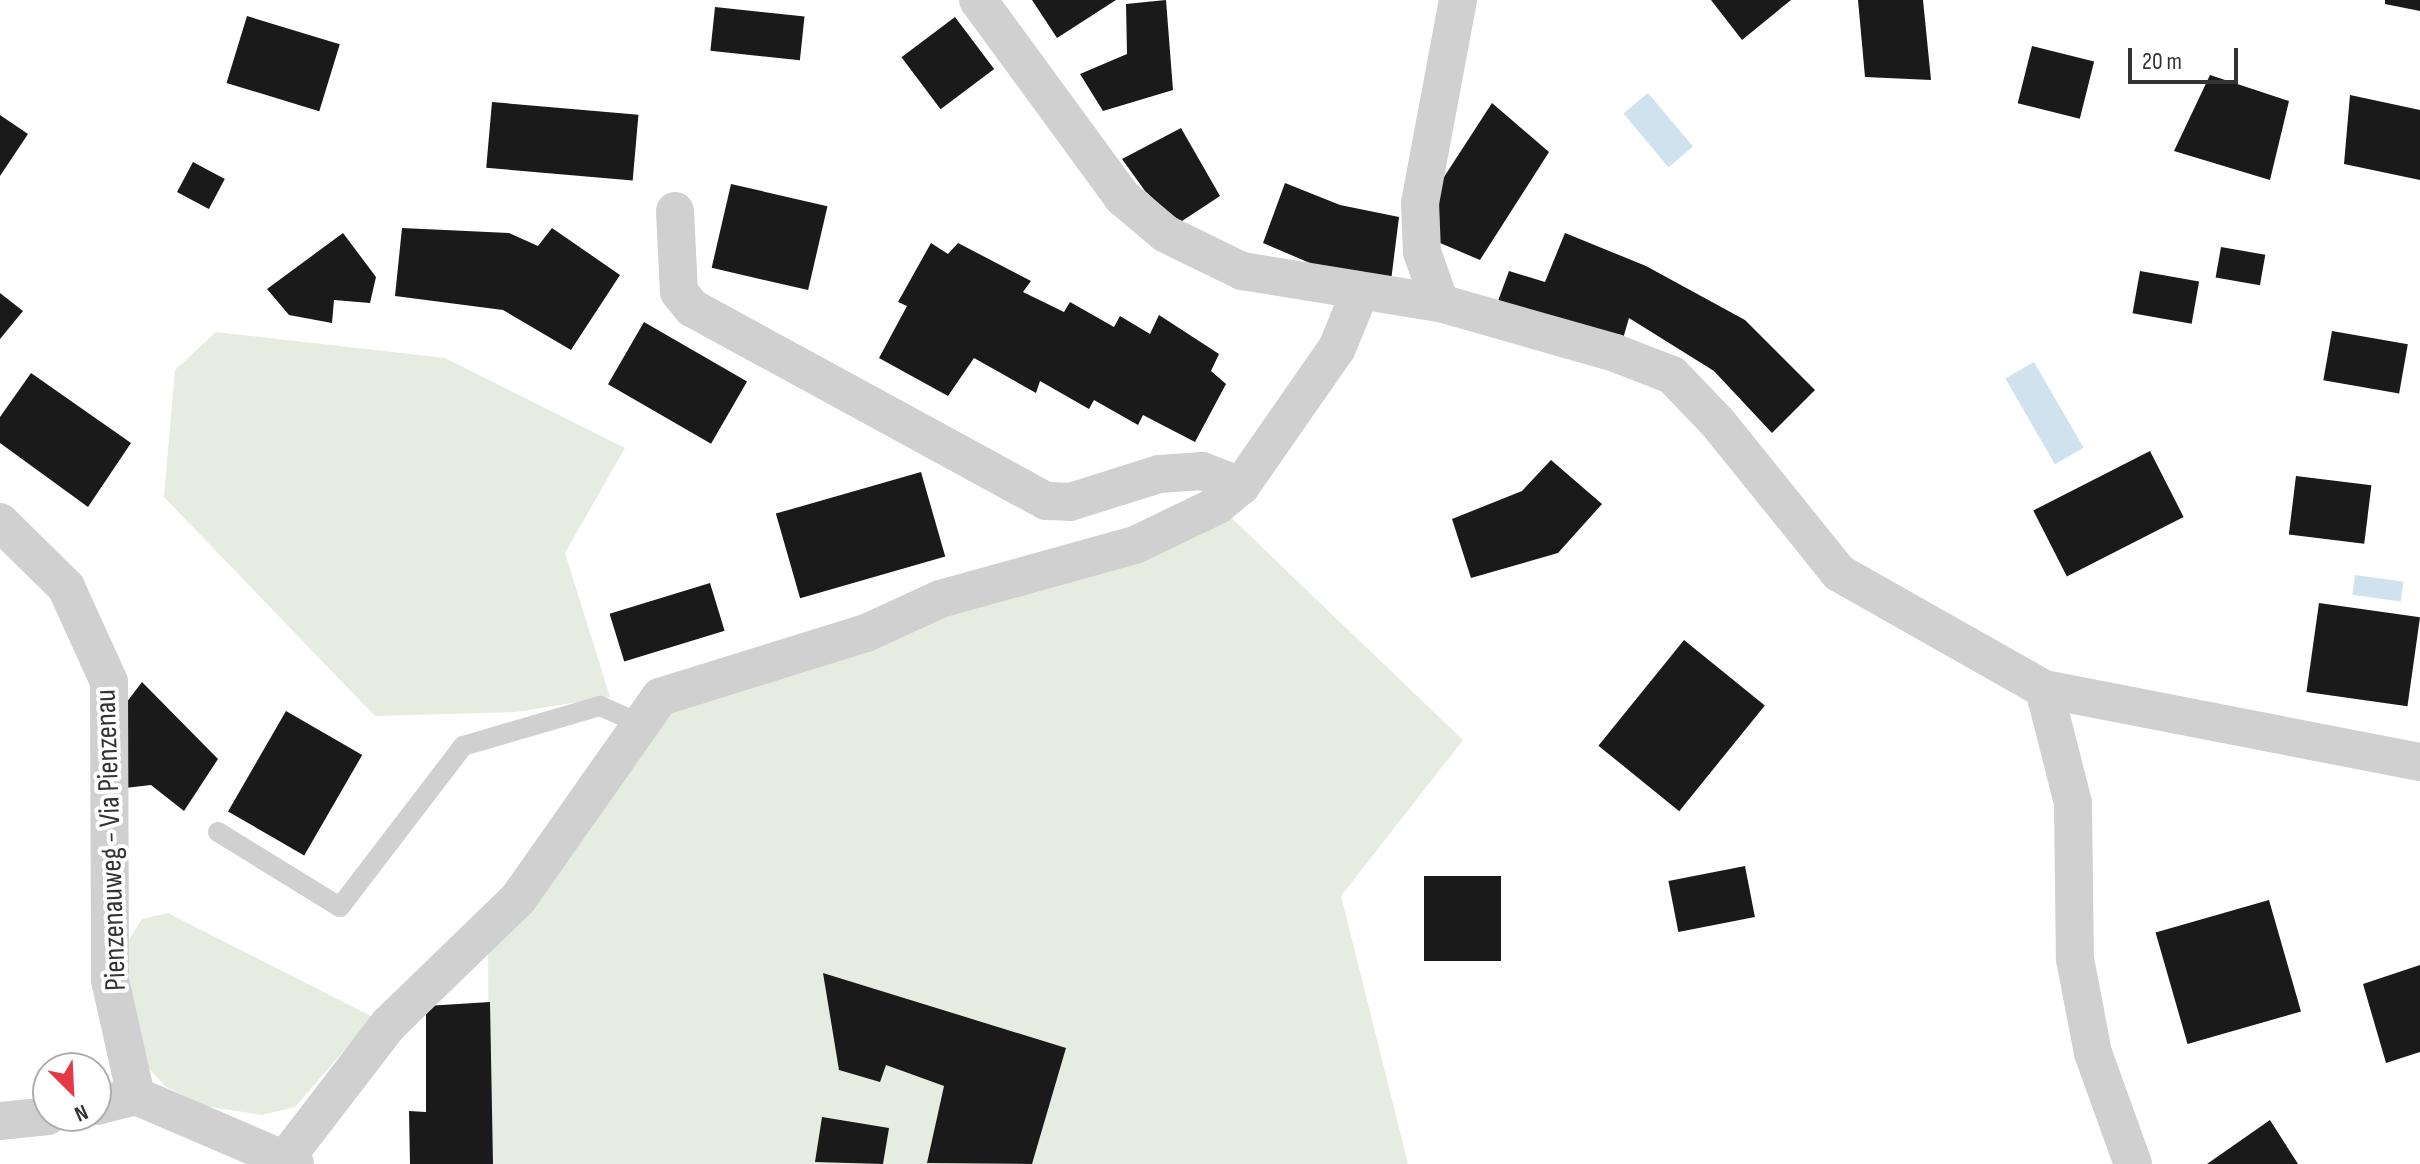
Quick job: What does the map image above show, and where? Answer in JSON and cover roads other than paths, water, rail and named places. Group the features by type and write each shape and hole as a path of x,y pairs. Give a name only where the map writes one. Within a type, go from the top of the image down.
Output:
{"street":[{"path":"978,0 1122,197 1166,234 1242,271 1440,303 1615,353 1672,375 1718,423 1839,573 2044,689 2420,762"},
{"path":"1440,303 1422,252 1420,203 1458,0"},
{"path":"675,211 679,292 692,308 1046,501 1070,502 1159,474 1202,471 1241,486"},
{"path":"112,1102 136,1096 291,1161 389,1024 518,899 660,697 866,633 940,599 1135,545 1218,505 1241,486 1337,348 1360,292"},
{"name":"Pienzenauweg - Via Pienzenau","path":"0,522 66,587 109,682 110,980 136,1096"},
{"path":"2044,689 2073,803 2075,959 2093,1053 2133,1164"},
{"path":"0,1121 32,1118"}],"lane":[{"path":"218,832 340,907 463,746 600,706 641,724"}],"water":[{"path":"1648,93 1693,147 1668,167 1623,114"},
{"path":"2034,362 2084,448 2055,464 2005,378"},
{"path":"2355,575 2404,582 2401,602 2352,595"}]}
